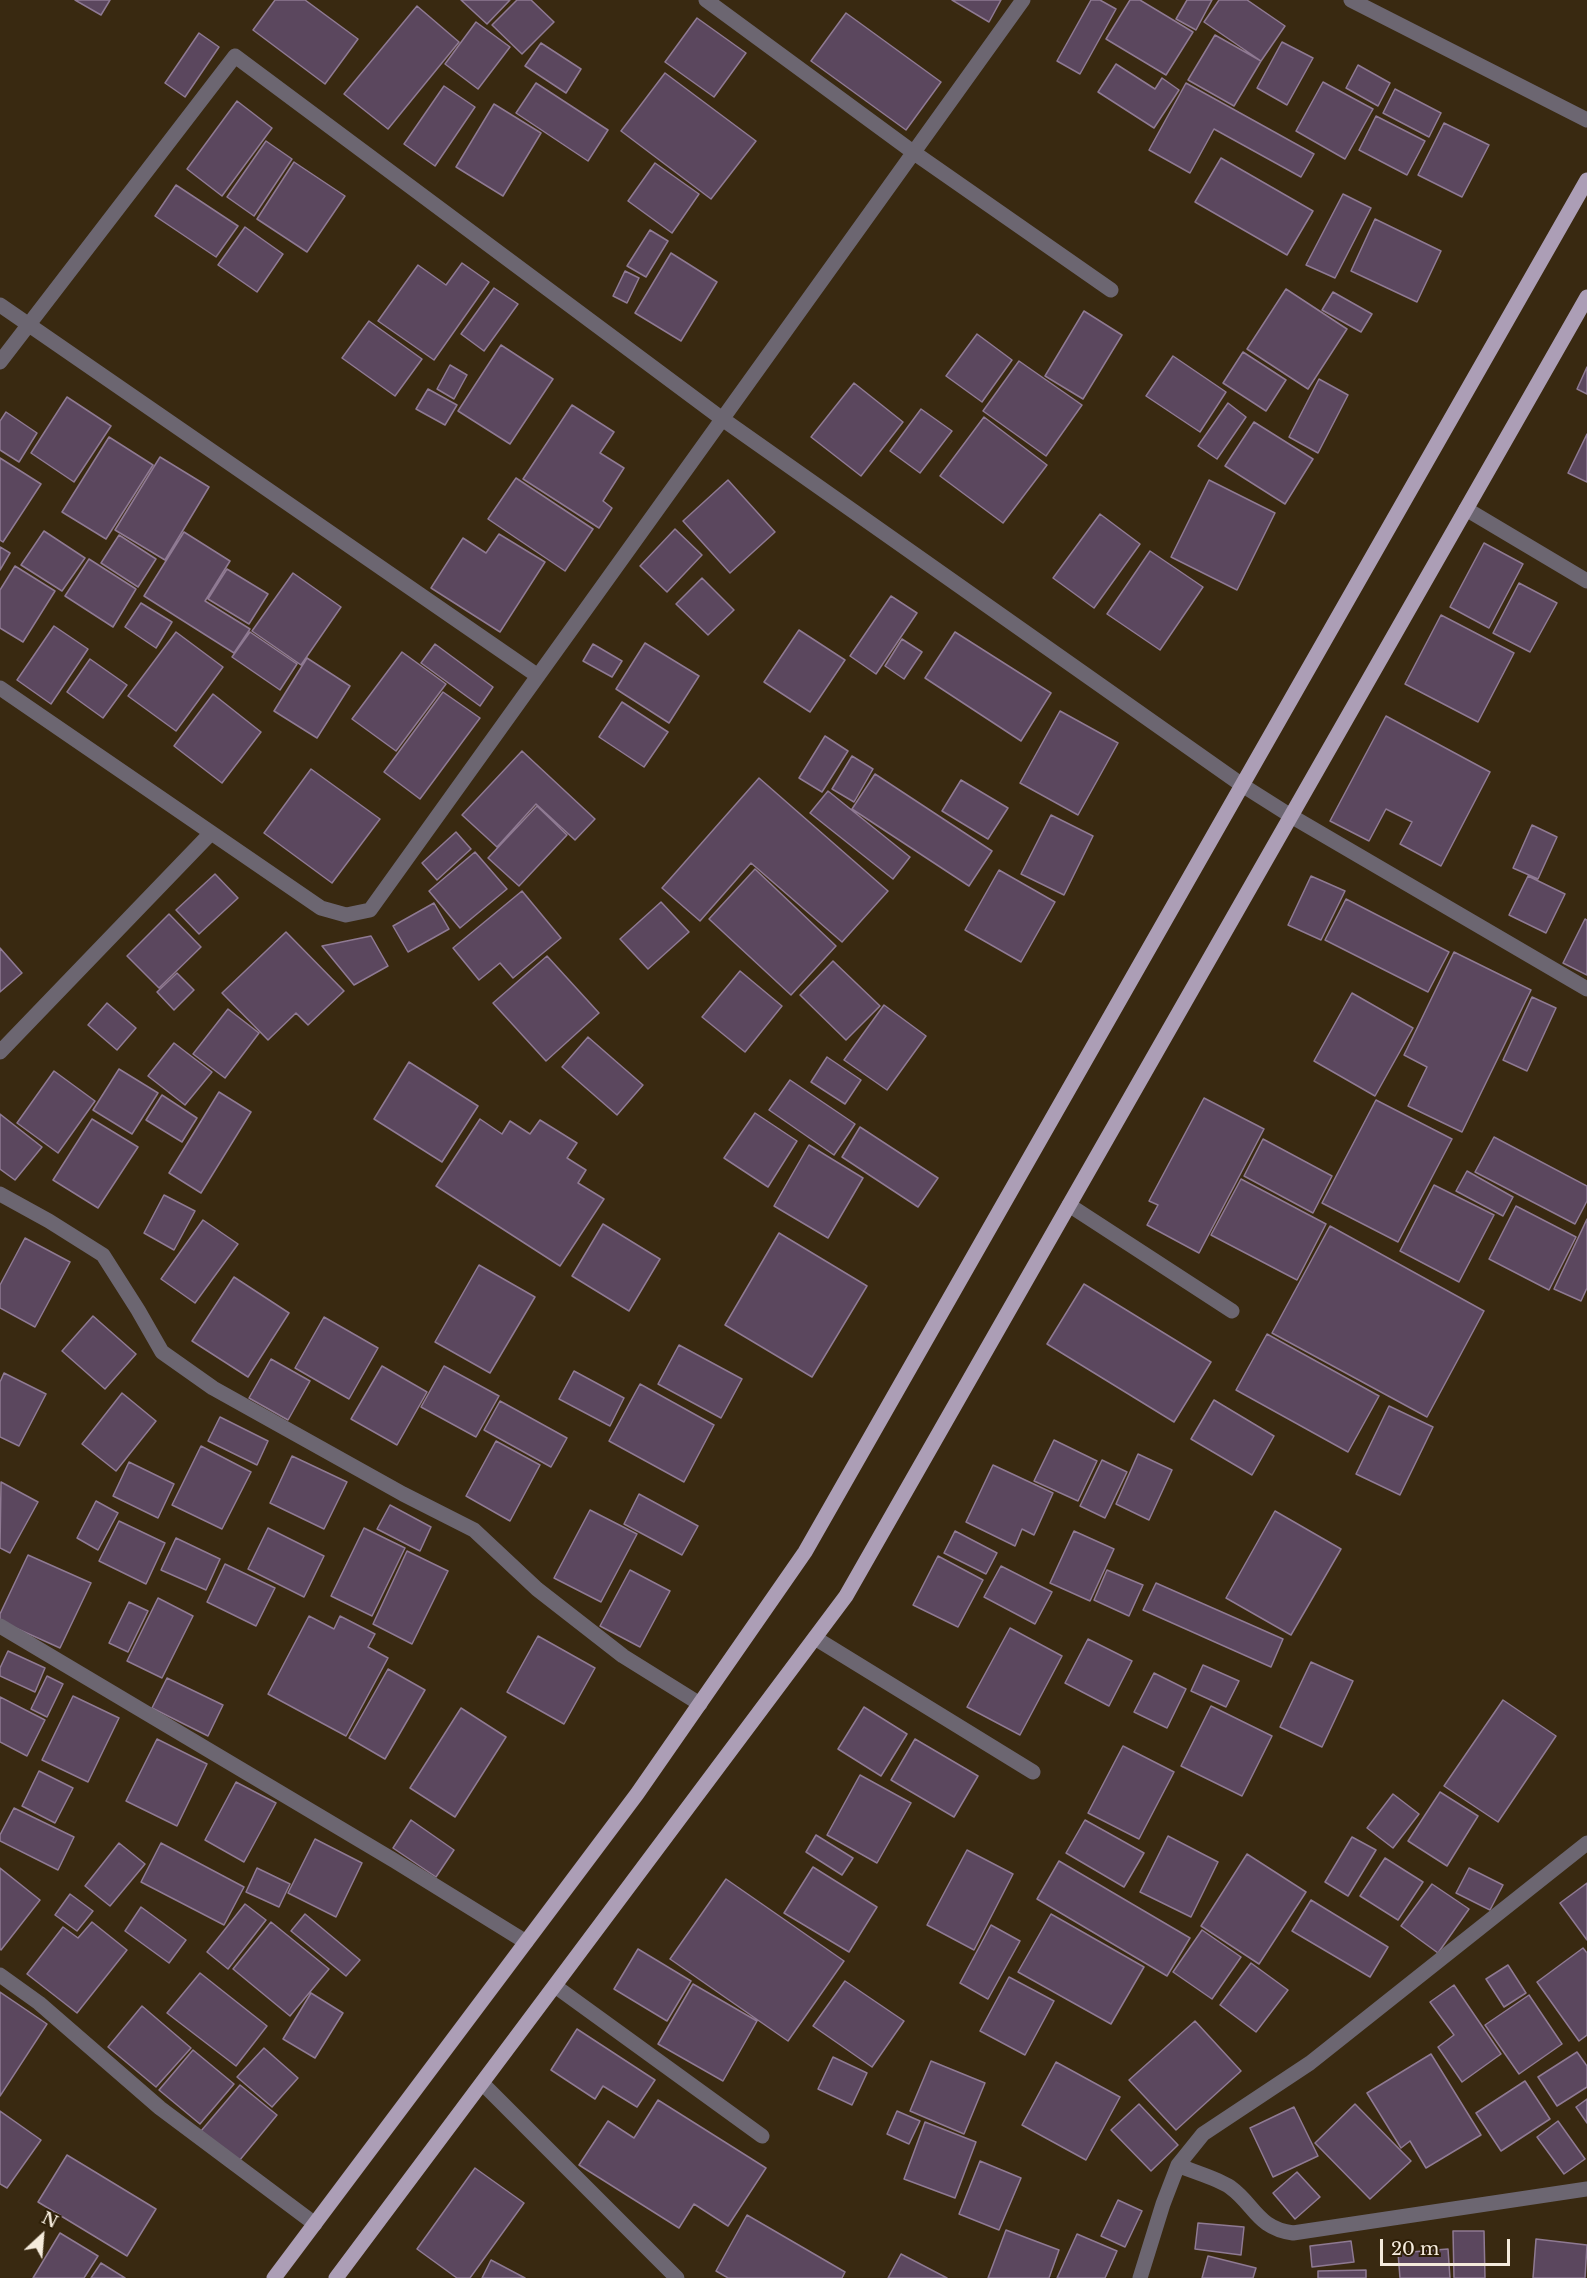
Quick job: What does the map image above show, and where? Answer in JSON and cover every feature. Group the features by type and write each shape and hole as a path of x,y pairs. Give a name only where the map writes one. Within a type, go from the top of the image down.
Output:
{"main road":[{"path":"274,2278 637,1794 805,1552 1587,180"},
{"path":"336,2278 846,1596 1587,297"}],"street":[{"path":"706,0 913,152 1111,290"},
{"path":"0,688 321,908 346,915 370,910 1023,0"},
{"path":"1351,0 1587,120"},
{"path":"0,362 27,324 236,56 722,418 1242,785 1291,816 1587,988"},
{"path":"0,305 538,676"},
{"path":"1466,508 1587,581"},
{"path":"0,1053 211,833"},
{"path":"0,1194 50,1221 103,1255 162,1352 213,1388 403,1494 474,1530 537,1589 622,1656 700,1704"},
{"path":"1069,1205 1232,1311"},
{"path":"0,1626 384,1854 526,1942"},
{"path":"815,1638 1033,1772"},
{"path":"1140,2278 1178,2165 1203,2134 1310,2063 1587,1843"},
{"path":"0,1974 39,2003 160,2108 315,2224"},
{"path":"555,1986 762,2136"},
{"path":"482,2083 677,2278"},
{"path":"1178,2165 1230,2187 1264,2222 1277,2230 1293,2233 1587,2189"}],"building":[{"path":"75,0 110,0 101,15"},
{"path":"275,0 305,0 358,39 325,84 253,30"},
{"path":"461,0 510,0 487,24"},
{"path":"517,0 531,0 554,22 522,54 492,25"},
{"path":"952,0 1001,0 989,22"},
{"path":"1091,0 1100,0 1116,9 1080,74 1057,61"},
{"path":"1130,0 1140,0 1193,32 1166,75 1106,39"},
{"path":"1187,0 1212,0 1196,30 1176,19"},
{"path":"1219,0 1247,0 1285,26 1261,61 1204,22"},
{"path":"417,6 459,42 388,129 344,94"},
{"path":"846,13 941,82 906,130 811,61"},
{"path":"697,18 746,53 714,97 665,62"},
{"path":"476,22 510,47 478,89 445,64"},
{"path":"199,33 219,47 185,97 165,83"},
{"path":"1215,35 1261,61 1234,106 1188,80"},
{"path":"1282,42 1313,58 1287,105 1257,88"},
{"path":"541,43 581,69 566,93 525,66"},
{"path":"1116,64 1155,89 1162,78 1179,90 1154,128 1098,92"},
{"path":"1358,65 1390,83 1378,106 1346,88"},
{"path":"665,73 756,141 711,199 621,131"},
{"path":"1323,82 1373,109 1345,159 1296,131"},
{"path":"536,83 608,130 588,161 516,113"},
{"path":"1186,83 1314,154 1301,177 1214,129 1190,173 1149,150"},
{"path":"444,86 475,107 435,166 404,144"},
{"path":"1395,89 1441,113 1429,137 1383,113"},
{"path":"237,101 272,128 222,196 187,169"},
{"path":"494,104 541,133 503,196 456,167"},
{"path":"1376,116 1425,141 1407,175 1359,150"},
{"path":"1444,123 1489,145 1462,197 1418,175"},
{"path":"266,141 292,159 254,216 227,197"},
{"path":"1221,158 1313,211 1287,255 1195,202"},
{"path":"294,162 345,196 307,252 257,219"},
{"path":"655,163 699,194 672,233 628,201"},
{"path":"176,185 238,226 216,257 155,216"},
{"path":"1343,194 1371,208 1335,278 1306,265"},
{"path":"1375,219 1441,251 1417,302 1351,271"},
{"path":"245,227 283,254 257,292 218,265"},
{"path":"650,230 668,241 646,277 627,266"},
{"path":"671,253 717,282 681,341 635,313"},
{"path":"462,263 489,282 434,360 378,321 418,265 446,285"},
{"path":"625,271 639,278 627,303 613,296"},
{"path":"494,288 518,304 484,351 461,334"},
{"path":"1286,289 1347,329 1308,389 1247,349"},
{"path":"1333,292 1372,314 1361,332 1322,310"},
{"path":"1084,311 1122,335 1083,399 1045,376"},
{"path":"369,321 422,359 395,396 342,358"},
{"path":"977,334 1012,360 982,402 946,376"},
{"path":"501,345 553,379 510,444 458,411"},
{"path":"1243,352 1286,380 1266,411 1223,383"},
{"path":"1173,356 1226,392 1200,432 1146,396"},
{"path":"1019,361 1082,405 1046,456 983,411"},
{"path":"450,365 467,375 454,399 437,389"},
{"path":"1587,367 1587,394 1577,389"},
{"path":"1319,379 1348,395 1318,453 1289,437"},
{"path":"854,383 903,422 861,476 811,437"},
{"path":"428,389 457,405 445,425 416,409"},
{"path":"67,397 111,426 74,482 31,453"},
{"path":"1228,403 1246,417 1217,459 1198,446"},
{"path":"572,405 614,432 600,453 624,468 603,501 612,508 599,528 523,479"},
{"path":"921,409 952,431 920,473 890,451"},
{"path":"6,412 37,433 19,462 0,450 0,421"},
{"path":"984,417 1047,465 1003,523 940,476"},
{"path":"1254,422 1313,459 1285,504 1225,466"},
{"path":"1587,434 1587,482 1568,473"},
{"path":"109,437 153,465 106,539 62,512"},
{"path":"160,457 209,487 165,560 115,530"},
{"path":"0,458 41,484 3,542 0,540"},
{"path":"516,478 593,529 565,571 488,519"},
{"path":"728,480 775,532 730,573 683,521"},
{"path":"1209,480 1275,513 1237,590 1171,557"},
{"path":"1100,514 1140,544 1094,608 1053,578"},
{"path":"675,529 702,555 667,592 640,566"},
{"path":"44,531 85,558 62,591 21,565"},
{"path":"184,532 230,561 205,601 250,629 234,653 144,596"},
{"path":"499,534 545,562 500,632 431,588 463,538 486,553"},
{"path":"119,535 156,559 138,587 101,563"},
{"path":"1484,543 1523,564 1489,628 1450,607"},
{"path":"0,547 10,553 0,570"},
{"path":"1150,551 1203,587 1160,650 1107,614"},
{"path":"89,559 136,589 113,627 65,596"},
{"path":"15,566 55,591 23,642 0,628 0,590"},
{"path":"227,569 268,594 249,624 208,599"},
{"path":"293,573 341,607 301,665 252,631"},
{"path":"702,578 734,610 708,635 676,604"},
{"path":"1519,583 1557,603 1530,652 1493,633"},
{"path":"891,596 917,613 876,674 850,656"},
{"path":"141,603 172,622 156,648 125,627"},
{"path":"1441,615 1514,653 1478,722 1405,684"},
{"path":"54,626 88,649 51,704 17,680"},
{"path":"799,630 845,660 810,712 764,682"},
{"path":"176,632 223,667 176,731 128,696"},
{"path":"250,632 297,664 280,690 232,657"},
{"path":"955,632 1051,693 1021,741 925,678"},
{"path":"902,639 922,652 904,679 885,666"},
{"path":"645,643 699,676 669,723 616,689"},
{"path":"435,644 493,687 480,706 421,663"},
{"path":"593,644 622,661 612,677 583,661"},
{"path":"402,652 446,684 396,751 352,719"},
{"path":"307,658 350,686 317,738 274,711"},
{"path":"90,659 127,685 103,718 67,692"},
{"path":"443,692 480,718 420,799 384,772"},
{"path":"213,694 261,732 222,783 174,746"},
{"path":"622,702 668,732 644,767 599,737"},
{"path":"1060,711 1118,743 1078,815 1020,783"},
{"path":"1386,716 1490,772 1441,866 1400,844 1412,822 1386,809 1369,841 1330,821"},
{"path":"825,736 848,751 822,792 799,778"},
{"path":"522,751 595,819 575,840 536,804 497,847 462,815"},
{"path":"852,756 873,769 854,802 832,789"},
{"path":"311,769 380,819 332,883 264,833"},
{"path":"875,774 992,851 969,886 852,809"},
{"path":"759,778 888,891 842,942 751,863 700,921 662,888"},
{"path":"961,780 1008,808 988,839 942,811"},
{"path":"828,791 910,857 893,879 810,813"},
{"path":"537,806 567,835 519,886 488,858"},
{"path":"1051,815 1093,836 1064,895 1021,874"},
{"path":"1532,825 1557,837 1538,879 1513,868"},
{"path":"456,832 471,849 437,880 422,863"},
{"path":"475,852 507,889 460,928 429,891"},
{"path":"755,869 836,946 791,995 709,919"},
{"path":"999,870 1055,902 1021,962 965,930"},
{"path":"215,874 238,898 199,934 176,910"},
{"path":"1311,876 1345,891 1321,940 1288,925"},
{"path":"1528,876 1565,894 1546,933 1509,915"},
{"path":"522,891 561,938 513,978 500,963 479,980 453,948"},
{"path":"1346,899 1449,952 1428,992 1325,940"},
{"path":"661,902 689,932 648,969 620,939"},
{"path":"434,903 449,929 408,952 393,926"},
{"path":"169,914 201,947 159,988 127,956"},
{"path":"1585,919 1587,920 1587,975 1563,963"},
{"path":"286,932 344,991 308,1025 296,1013 268,1040 222,993"},
{"path":"371,936 388,966 354,985 322,946"},
{"path":"0,948 22,973 0,992"},
{"path":"1454,952 1531,990 1462,1132 1408,1106 1427,1067 1404,1055"},
{"path":"547,956 599,1013 546,1061 493,1003"},
{"path":"833,961 880,1006 846,1040 800,995"},
{"path":"740,971 782,1006 745,1052 702,1017"},
{"path":"177,973 194,990 174,1010 157,992"},
{"path":"1352,993 1413,1028 1375,1096 1314,1061"},
{"path":"1532,997 1556,1008 1527,1071 1503,1060"},
{"path":"107,1003 136,1028 117,1050 88,1025"},
{"path":"884,1005 926,1036 887,1090 844,1060"},
{"path":"228,1009 259,1033 225,1078 193,1054"},
{"path":"588,1037 643,1085 617,1115 562,1067"},
{"path":"174,1043 212,1072 185,1105 148,1076"},
{"path":"827,1057 861,1080 845,1104 811,1082"},
{"path":"409,1062 478,1106 442,1162 374,1119"},
{"path":"119,1069 158,1093 132,1134 93,1110"},
{"path":"54,1071 95,1101 58,1153 17,1123"},
{"path":"790,1080 855,1124 834,1155 769,1110"},
{"path":"219,1092 251,1112 201,1193 169,1173"},
{"path":"162,1095 197,1118 182,1142 146,1120"},
{"path":"1204,1098 1264,1129 1199,1253 1147,1225 1158,1205 1149,1201"},
{"path":"1376,1100 1452,1139 1398,1242 1322,1203"},
{"path":"755,1113 797,1141 768,1187 724,1158"},
{"path":"0,1114 42,1147 15,1180 0,1169"},
{"path":"92,1119 138,1147 98,1208 53,1180"},
{"path":"480,1119 502,1134 510,1121 530,1134 540,1120 577,1143 567,1158 586,1170 578,1183 604,1199 560,1266 436,1186"},
{"path":"860,1127 938,1178 918,1207 842,1157"},
{"path":"1494,1137 1587,1186 1587,1201 1575,1224 1475,1172"},
{"path":"1263,1139 1332,1176 1313,1213 1244,1176"},
{"path":"809,1145 863,1178 828,1238 774,1206"},
{"path":"1467,1171 1513,1197 1503,1216 1456,1191"},
{"path":"1241,1179 1326,1224 1297,1280 1211,1235"},
{"path":"1434,1185 1494,1215 1459,1282 1400,1251"},
{"path":"164,1195 195,1211 174,1250 144,1233"},
{"path":"1516,1206 1576,1237 1549,1290 1489,1259"},
{"path":"1587,1219 1587,1288 1581,1301 1554,1289"},
{"path":"203,1220 238,1244 195,1303 161,1279"},
{"path":"603,1224 660,1259 629,1311 572,1276"},
{"path":"1330,1226 1484,1311 1427,1417 1272,1333"},
{"path":"779,1233 867,1286 812,1377 725,1325"},
{"path":"25,1238 70,1262 35,1327 0,1308 0,1285"},
{"path":"479,1265 535,1297 490,1373 435,1342"},
{"path":"234,1277 289,1313 248,1377 192,1341"},
{"path":"1084,1284 1211,1362 1174,1422 1047,1344"},
{"path":"93,1316 136,1354 105,1389 62,1351"},
{"path":"324,1317 378,1348 349,1399 295,1368"},
{"path":"1267,1334 1379,1396 1348,1452 1236,1390"},
{"path":"679,1345 742,1379 721,1418 658,1384"},
{"path":"271,1359 310,1381 288,1420 249,1398"},
{"path":"382,1366 427,1392 397,1445 351,1419"},
{"path":"444,1366 499,1396 476,1437 421,1407"},
{"path":"574,1371 624,1398 610,1426 559,1399"},
{"path":"4,1373 46,1394 19,1446 0,1437 0,1382"},
{"path":"640,1384 714,1425 684,1482 609,1441"},
{"path":"122,1393 156,1421 116,1471 82,1444"},
{"path":"1214,1400 1274,1436 1252,1475 1191,1439"},
{"path":"500,1401 567,1438 551,1467 484,1430"},
{"path":"1389,1406 1433,1427 1400,1495 1356,1474"},
{"path":"220,1417 268,1441 257,1465 208,1441"},
{"path":"1054,1440 1097,1461 1078,1501 1034,1481"},
{"path":"496,1441 540,1465 510,1521 466,1496"},
{"path":"201,1446 251,1472 222,1529 172,1505"},
{"path":"1138,1454 1172,1470 1149,1520 1116,1504"},
{"path":"292,1456 347,1482 324,1529 270,1503"},
{"path":"1102,1460 1127,1472 1105,1518 1080,1506"},
{"path":"129,1462 174,1484 158,1518 113,1496"},
{"path":"993,1465 1053,1493 1034,1535 1022,1529 1015,1546 966,1522"},
{"path":"1,1482 38,1502 10,1553 0,1548"},
{"path":"639,1494 698,1526 682,1555 624,1524"},
{"path":"96,1501 118,1513 98,1550 77,1538"},
{"path":"390,1505 431,1527 420,1551 377,1529"},
{"path":"590,1510 637,1534 601,1602 554,1578"},
{"path":"1275,1511 1341,1549 1291,1635 1226,1598"},
{"path":"119,1521 165,1543 146,1584 99,1561"},
{"path":"268,1528 324,1556 304,1597 248,1569"},
{"path":"364,1528 405,1548 372,1616 331,1596"},
{"path":"955,1531 997,1553 986,1574 944,1553"},
{"path":"1074,1531 1114,1549 1090,1601 1050,1583"},
{"path":"176,1538 220,1559 206,1590 161,1570"},
{"path":"407,1551 448,1571 412,1644 373,1624"},
{"path":"28,1555 91,1583 60,1648 0,1621 0,1614"},
{"path":"938,1556 983,1580 958,1627 913,1605"},
{"path":"225,1564 275,1588 256,1626 207,1602"},
{"path":"1001,1566 1052,1592 1035,1624 984,1597"},
{"path":"630,1570 670,1591 640,1647 600,1626"},
{"path":"1107,1570 1143,1585 1129,1616 1094,1600"},
{"path":"1156,1583 1283,1639 1271,1667 1143,1610"},
{"path":"158,1598 193,1616 162,1678 127,1661"},
{"path":"129,1602 148,1611 128,1652 109,1643"},
{"path":"309,1616 334,1629 340,1616 375,1634 368,1647 388,1658 346,1736 268,1694"},
{"path":"1010,1628 1062,1656 1020,1735 967,1707"},
{"path":"538,1636 595,1668 564,1724 507,1692"},
{"path":"1088,1639 1132,1661 1109,1706 1065,1683"},
{"path":"8,1651 45,1668 35,1692 0,1676 0,1668"},
{"path":"1311,1662 1353,1681 1322,1747 1280,1727"},
{"path":"1203,1665 1239,1681 1226,1707 1191,1691"},
{"path":"388,1669 425,1690 385,1759 349,1738"},
{"path":"1154,1673 1186,1689 1167,1728 1134,1712"},
{"path":"47,1676 63,1684 47,1717 31,1709"},
{"path":"167,1678 223,1705 208,1736 152,1708"},
{"path":"73,1696 119,1718 88,1782 42,1760"},
{"path":"0,1697 45,1720 27,1756 0,1742"},
{"path":"1503,1700 1556,1736 1498,1822 1444,1786"},
{"path":"1211,1706 1272,1736 1242,1796 1181,1766"},
{"path":"864,1707 907,1734 881,1776 838,1749"},
{"path":"461,1708 506,1737 455,1817 410,1788"},
{"path":"157,1739 207,1764 177,1826 126,1801"},
{"path":"915,1739 978,1776 954,1817 891,1780"},
{"path":"1123,1746 1174,1772 1139,1839 1088,1813"},
{"path":"39,1771 73,1788 55,1823 22,1806"},
{"path":"860,1775 911,1803 877,1863 827,1835"},
{"path":"236,1782 276,1803 244,1862 205,1840"},
{"path":"1440,1792 1478,1816 1447,1866 1408,1841"},
{"path":"1393,1794 1419,1814 1393,1848 1367,1828"},
{"path":"14,1808 74,1837 58,1870 0,1841 0,1835"},
{"path":"411,1820 454,1850 436,1877 393,1848"},
{"path":"1085,1820 1144,1853 1124,1887 1066,1853"},
{"path":"816,1835 853,1858 842,1875 806,1852"},
{"path":"1168,1836 1218,1862 1191,1917 1140,1892"},
{"path":"1352,1837 1376,1850 1348,1896 1325,1882"},
{"path":"315,1839 362,1863 336,1917 288,1893"},
{"path":"119,1843 145,1864 110,1906 85,1886"},
{"path":"161,1843 244,1887 224,1925 141,1882"},
{"path":"967,1850 1013,1874 974,1950 927,1925"},
{"path":"1247,1854 1306,1892 1259,1964 1201,1926"},
{"path":"1385,1858 1423,1882 1398,1920 1360,1896"},
{"path":"1059,1861 1190,1938 1167,1976 1037,1899"},
{"path":"813,1867 877,1907 849,1952 784,1913"},
{"path":"0,1868 40,1900 1,1950 0,1949"},
{"path":"257,1868 290,1884 279,1907 246,1892"},
{"path":"1469,1868 1503,1885 1490,1910 1456,1893"},
{"path":"726,1879 844,1961 788,2041 670,1959"},
{"path":"1587,1883 1587,1940 1560,1903"},
{"path":"1432,1884 1469,1909 1438,1953 1401,1926"},
{"path":"70,1894 93,1911 77,1931 55,1915"},
{"path":"1311,1900 1388,1947 1370,1977 1292,1931"},
{"path":"245,1904 266,1920 228,1969 207,1952"},
{"path":"141,1907 186,1940 169,1963 125,1931"},
{"path":"305,1914 360,1960 346,1976 291,1931"},
{"path":"1051,1914 1144,1967 1111,2024 1018,1972"},
{"path":"92,1922 127,1950 77,2013 27,1974 63,1927 78,1938"},
{"path":"271,1922 329,1969 290,2016 233,1969"},
{"path":"991,1925 1020,1941 988,1999 960,1983"},
{"path":"1202,1930 1241,1957 1212,1999 1173,1972"},
{"path":"1583,1948 1587,1953 1587,2035 1579,2041 1537,1982"},
{"path":"638,1949 691,1981 667,2021 614,1989"},
{"path":"1251,1963 1288,1990 1256,2032 1220,2005"},
{"path":"1508,1965 1526,1993 1504,2007 1486,1979"},
{"path":"200,1973 267,2026 236,2066 167,2013"},
{"path":"1009,1977 1054,2001 1025,2055 980,2031"},
{"path":"845,1981 904,2021 872,2067 813,2026"},
{"path":"693,1984 757,2021 723,2081 658,2044"},
{"path":"1454,1985 1501,2054 1462,2082 1438,2047 1454,2035 1430,2002"},
{"path":"0,1992 47,2024 0,2096"},
{"path":"311,1993 343,2013 315,2058 283,2039"},
{"path":"1529,1995 1562,2044 1519,2074 1485,2025"},
{"path":"142,2006 191,2048 156,2087 108,2047"},
{"path":"1195,2021 1241,2071 1176,2130 1129,2080"},
{"path":"577,2029 655,2080 637,2107 603,2086 595,2099 551,2070"},
{"path":"264,2048 298,2078 272,2107 237,2077"},
{"path":"193,2050 234,2084 200,2124 159,2090"},
{"path":"1577,2052 1587,2066 1587,2087 1557,2106 1538,2077"},
{"path":"1431,2054 1481,2135 1426,2168 1410,2141 1401,2148 1367,2093"},
{"path":"833,2057 867,2073 852,2105 818,2089"},
{"path":"931,2061 985,2083 964,2134 910,2111"},
{"path":"1056,2062 1120,2097 1086,2160 1022,2125"},
{"path":"1525,2081 1550,2119 1501,2151 1476,2113"},
{"path":"240,2085 277,2115 239,2161 201,2131"},
{"path":"1587,2099 1587,2123 1576,2107"},
{"path":"658,2100 766,2168 728,2226 694,2204 679,2228 579,2165 608,2121 634,2138"},
{"path":"1139,2104 1178,2145 1151,2171 1111,2130"},
{"path":"1355,2104 1411,2161 1370,2199 1315,2143"},
{"path":"1294,2107 1318,2156 1273,2177 1250,2128"},
{"path":"0,2111 41,2140 7,2188 0,2184"},
{"path":"897,2111 920,2121 909,2144 887,2134"},
{"path":"1558,2121 1585,2159 1564,2174 1537,2137"},
{"path":"925,2122 976,2142 955,2198 904,2179"},
{"path":"67,2155 156,2209 127,2256 38,2202"},
{"path":"980,2161 1021,2178 999,2230 959,2214"},
{"path":"475,2168 524,2203 470,2278 457,2278 417,2249"},
{"path":"1297,2172 1320,2197 1295,2219 1273,2193"},
{"path":"1118,2200 1142,2211 1125,2247 1101,2236"},
{"path":"747,2215 845,2272 842,2278 728,2278 716,2271"},
{"path":"1198,2223 1244,2227 1241,2255 1195,2249"},
{"path":"1006,2230 1059,2250 1049,2278 988,2278"},
{"path":"1453,2231 1484,2231 1485,2278 1454,2278"},
{"path":"60,2233 98,2256 84,2278 33,2278"},
{"path":"1077,2234 1117,2251 1105,2278 1057,2278"},
{"path":"1536,2239 1587,2245 1585,2278 1533,2278"},
{"path":"1351,2241 1354,2262 1312,2267 1310,2246"},
{"path":"1448,2249 1450,2278 1400,2278 1398,2253"},
{"path":"901,2254 947,2278 888,2278"},
{"path":"1208,2256 1256,2268 1253,2278 1202,2278"},
{"path":"491,2260 525,2278 482,2278"},
{"path":"101,2263 125,2278 91,2278"},
{"path":"1366,2270 1366,2278 1318,2278 1318,2271"}]}
